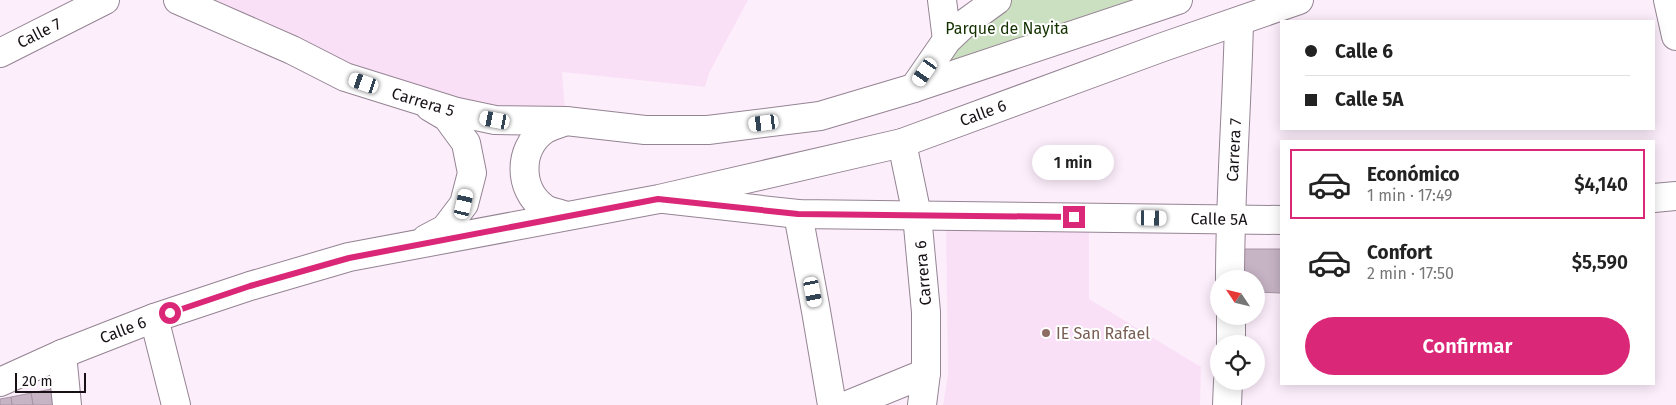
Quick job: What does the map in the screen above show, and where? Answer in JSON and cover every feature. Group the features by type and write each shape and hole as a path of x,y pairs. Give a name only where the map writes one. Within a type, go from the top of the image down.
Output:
{"main road":[{"name":"Calle 7","path":"0,53 105,0"},
{"path":"942,0 948,40"},
{"path":"914,88 948,40 964,24 997,0"},
{"path":"566,216 544,208 529,192 523,169 529,147 544,130 566,121 646,130 708,130 820,116 914,88 1178,0"},
{"name":"Calle 6","path":"0,382 62,354 154,318 250,286 340,260 418,243 658,199 902,143 1163,47 1299,0"},
{"path":"1668,0 1676,36"},
{"name":"Carrera 5","path":"183,1 345,76 420,102 495,120 566,121"},
{"name":"Carrera 7","path":"1230,270 1230,219 1239,22"},
{"path":"418,243 445,228 464,204 472,174 466,142 448,117 420,102"},
{"name":"Carrera 6","path":"902,143 917,215 926,312 926,373 922,405"},
{"path":"1655,198 1676,196"},
{"name":"Calle 6","path":"658,199 798,214"},
{"path":"798,214 832,405"},
{"name":"Calle 5A","path":"798,214 1280,220"},
{"path":"154,318 176,405"},
{"path":"62,354 67,405"},
{"path":"848,405 926,373"},
{"path":"1227,405 1228,390"}],"shaded area":[{"path":"211,0 748,0 709,73 705,87 562,72 566,121 420,102"},
{"name":"IE San Rafael","path":"946,226 1089,226 1089,299 1201,367 1200,405 943,405 948,374"}],"green space":[{"name":"Parque de Nayita","path":"997,0 1158,0 914,88"}],"building":[{"path":"1236,249 1280,249 1280,293 1265,292 1265,270 1235,270"},
{"path":"52,389 54,405 33,405 31,393"},
{"path":"31,393 33,405 12,405 11,397"},
{"path":"11,397 12,405 0,405 0,399"}],"place":[{"name":"IE San Rafael","path":"1046,333"}],"route":[{"path":"170,313 250,286 349,258 418,243 658,199 798,214 1074,217"}]}
